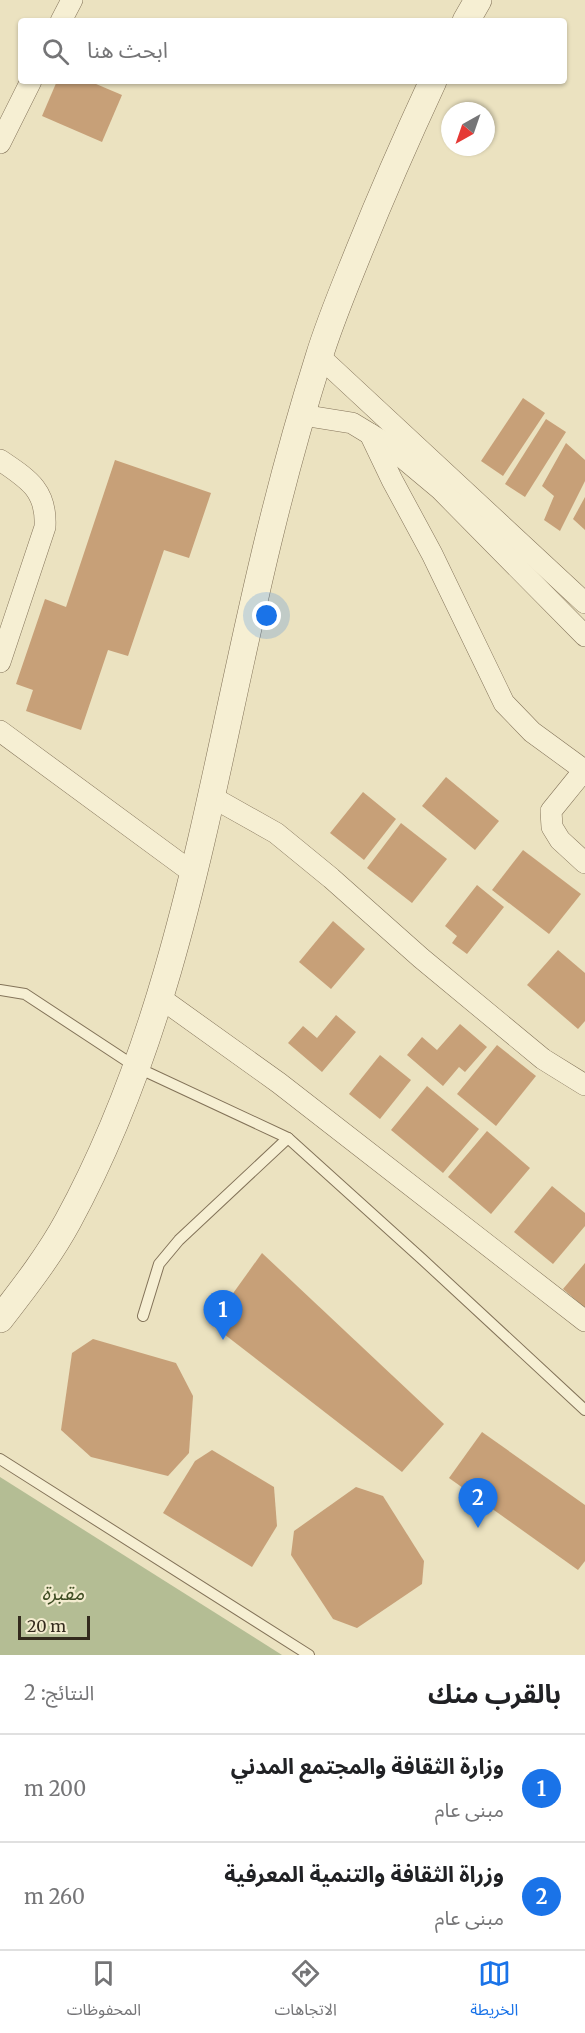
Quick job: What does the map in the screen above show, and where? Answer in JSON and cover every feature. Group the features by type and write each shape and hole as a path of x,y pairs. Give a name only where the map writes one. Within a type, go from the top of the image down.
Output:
{"street":[{"path":"63,18 72,0"},
{"path":"468,18 478,0"},
{"path":"0,143 30,84"},
{"path":"0,1319 34,1275 67,1222 117,1120 151,1025 212,797 270,530 319,356 394,165 432,84"},
{"path":"319,356 585,603"},
{"path":"302,415 352,423 385,443 440,489 585,636"},
{"path":"370,434 432,554 504,703 532,732 584,770 552,811 552,827 560,840 585,863"},
{"path":"0,460 24,476 36,488 43,501 46,514 45,527 0,662"},
{"path":"0,730 193,873"},
{"path":"212,797 276,833 543,1059 585,1085"},
{"path":"159,997 279,1083 585,1321"}],"lane":[{"path":"0,990 25,994 136,1067 288,1138 422,1258 585,1410"},
{"path":"143,1316 159,1264 179,1240 288,1138"},
{"path":"0,1459 309,1655"}],"green space":[{"name":"مقبرة","path":"0,1477 282,1655 0,1655"}],"building":[{"path":"56,84 96,84 122,95 102,142 42,116"},
{"path":"523,398 545,413 503,476 481,461"},
{"path":"546,419 566,432 525,497 505,484"},
{"path":"566,443 585,460 585,481 560,531 544,520 554,496 542,486"},
{"path":"115,460 211,493 189,558 164,550 128,656 108,650 81,730 26,711 33,690 16,684 45,599 66,607"},
{"path":"585,497 585,530 573,519"},
{"path":"446,777 499,821 475,850 422,806"},
{"path":"363,792 396,819 364,860 330,833"},
{"path":"401,823 447,859 412,903 367,868"},
{"path":"523,850 581,894 549,934 492,890"},
{"path":"477,885 504,907 467,954 452,943 457,936 445,926"},
{"path":"333,921 365,949 331,989 299,962"},
{"path":"558,950 585,973 585,1021 578,1029 527,985"},
{"path":"336,1015 356,1032 322,1072 288,1043 303,1026 317,1038"},
{"path":"460,1024 487,1047 465,1072 459,1067 443,1086 407,1055 422,1037 437,1050"},
{"path":"497,1045 536,1076 496,1126 457,1094"},
{"path":"380,1055 411,1080 380,1119 349,1094"},
{"path":"427,1086 479,1129 443,1173 391,1130"},
{"path":"487,1131 530,1168 491,1214 448,1177"},
{"path":"552,1186 585,1213 585,1226 553,1264 514,1232"},
{"path":"262,1253 444,1424 402,1472 211,1324"},
{"path":"585,1263 585,1308 563,1289"},
{"path":"93,1339 176,1363 193,1396 189,1453 168,1476 91,1457 61,1430 72,1353"},
{"path":"482,1432 585,1505 585,1561 578,1570 449,1478"},
{"path":"212,1450 274,1487 277,1526 252,1567 163,1513 195,1461"},
{"path":"356,1487 383,1496 424,1561 422,1584 357,1628 333,1619 291,1555 294,1531"}],"place":[{"name":"وزارة الثقافة والمجتمع المدني","path":"223,1340"},
{"name":"وزراة الثقافة والتنمية المعرفية","path":"478,1528"}]}
